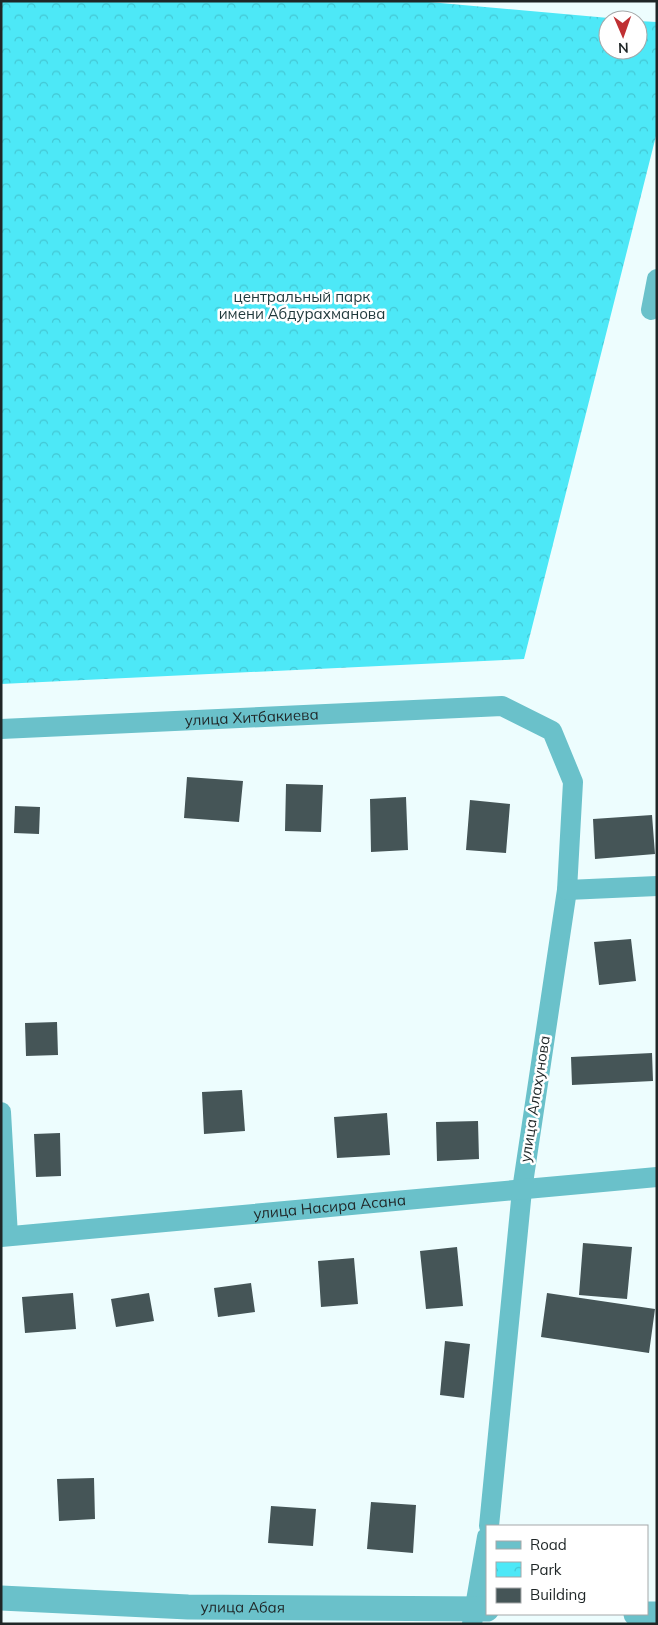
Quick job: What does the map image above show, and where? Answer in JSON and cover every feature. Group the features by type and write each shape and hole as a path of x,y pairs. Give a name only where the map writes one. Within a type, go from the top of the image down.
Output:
{"street":[{"path":"651,310 657,279"},
{"name":"улица Хитбакиева","path":"1,729 502,706"},
{"name":"улица Алахунова","path":"489,1525 522,1190 567,890 573,782 552,731 502,706"},
{"path":"567,890 657,886"},
{"path":"1,1112 5,1237"},
{"name":"улица Насира Асана","path":"5,1237 657,1176"},
{"path":"477,1614 486,1546"},
{"name":"улица Абая","path":"1,1598 187,1616 477,1614"}],"green space":[{"name":"центральный парк имени Абдурахманова","path":"1,1 418,1 598,17 598,60 648,60 648,22 657,22 657,132 524,659 1,684"}],"building":[{"path":"187,777 243,781 239,822 184,818"},
{"path":"286,784 323,785 321,832 285,831"},
{"path":"406,797 408,850 371,852 370,799"},
{"path":"470,800 510,804 506,853 466,850"},
{"path":"15,806 40,807 39,834 14,833"},
{"path":"652,815 655,854 595,859 593,819"},
{"path":"631,939 636,981 599,985 594,942"},
{"path":"57,1022 58,1055 26,1056 25,1023"},
{"path":"652,1053 653,1081 572,1085 571,1057"},
{"path":"242,1090 245,1131 204,1134 202,1092"},
{"path":"387,1113 390,1155 337,1158 334,1117"},
{"path":"478,1121 479,1159 437,1161 436,1122"},
{"path":"60,1133 61,1176 36,1177 34,1134"},
{"path":"583,1243 632,1247 627,1299 579,1295"},
{"path":"457,1247 463,1306 426,1309 420,1251"},
{"path":"354,1258 358,1304 321,1307 318,1261"},
{"path":"251,1283 255,1312 218,1317 214,1288"},
{"path":"73,1293 76,1329 25,1333 22,1297"},
{"path":"149,1293 154,1321 116,1327 111,1299"},
{"path":"547,1293 655,1309 649,1353 541,1337"},
{"path":"445,1341 470,1344 464,1398 440,1395"},
{"path":"94,1478 95,1519 59,1521 57,1479"},
{"path":"371,1502 416,1505 413,1553 367,1549"},
{"path":"271,1506 316,1509 313,1546 268,1543"}]}
